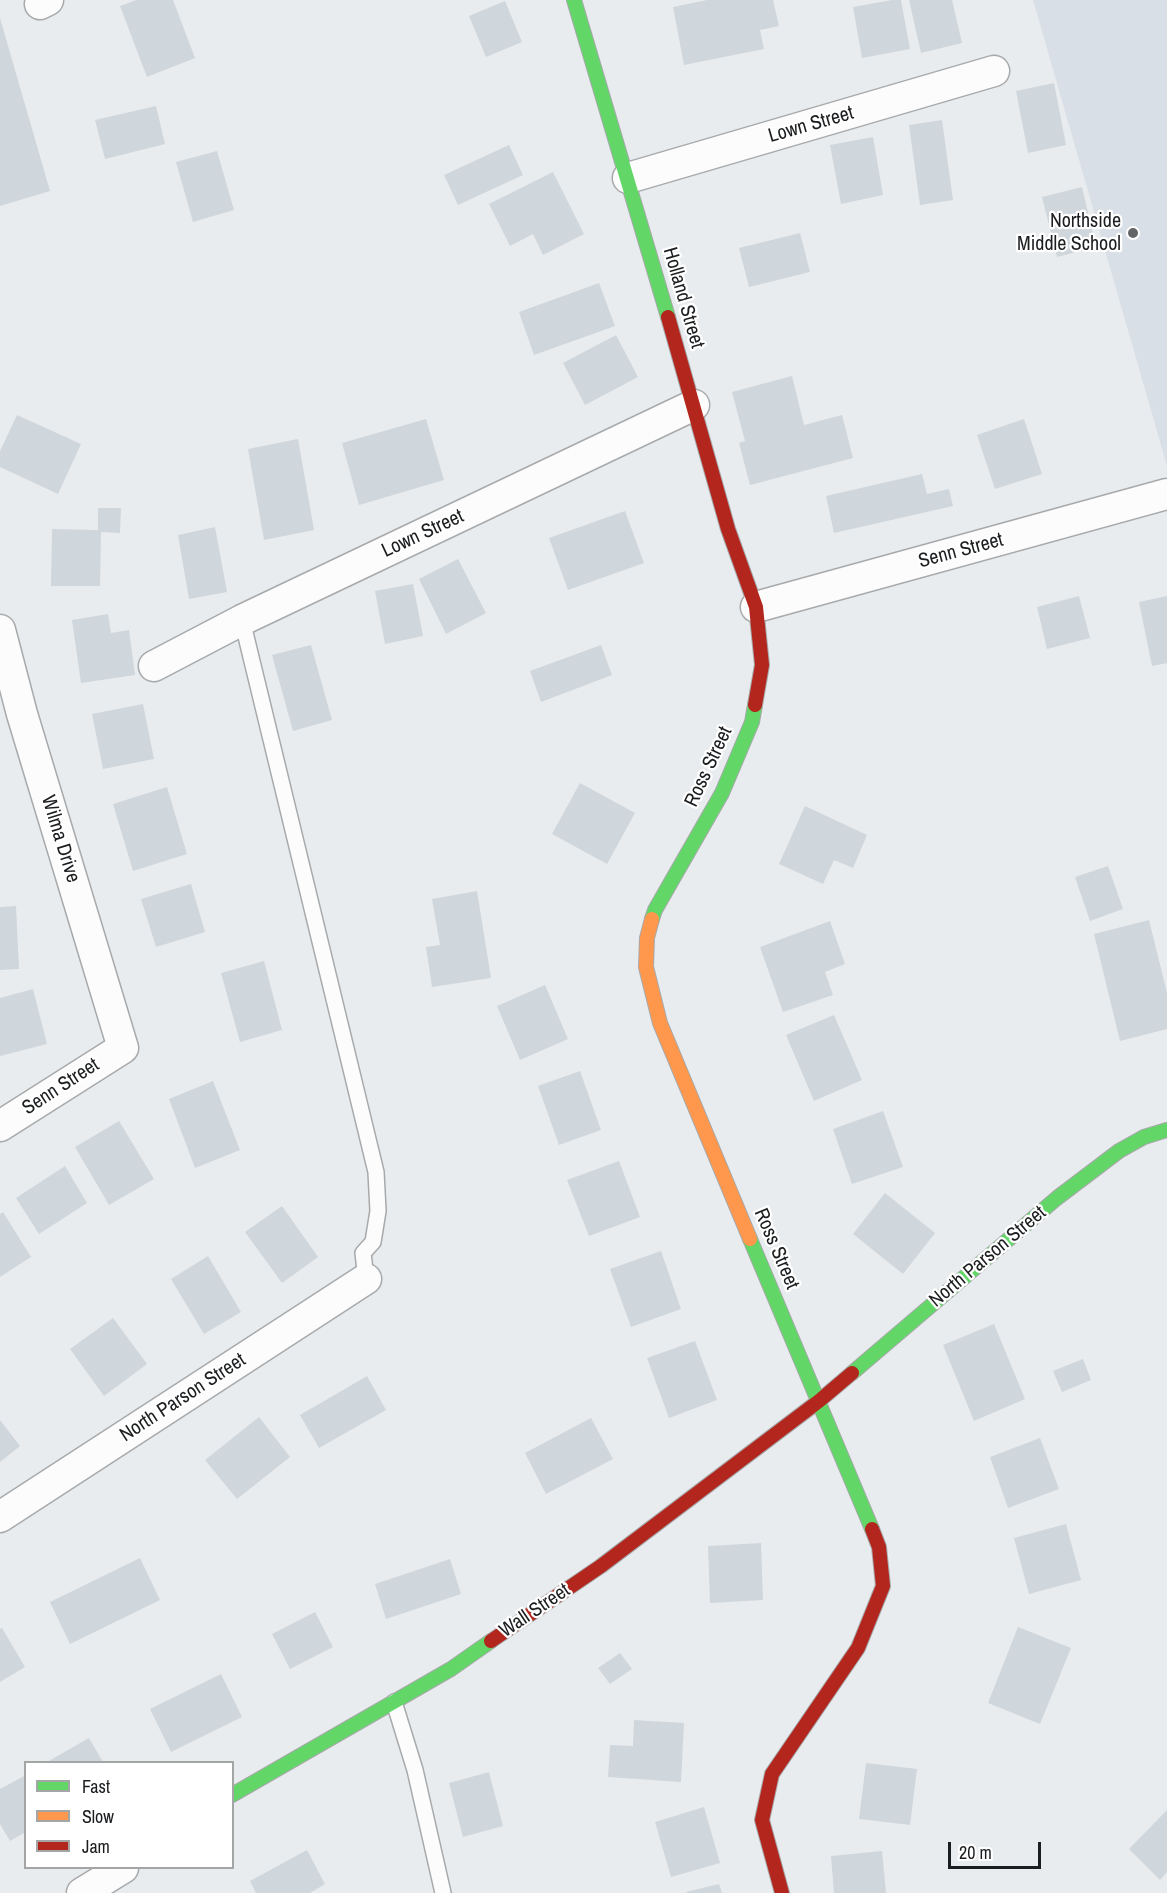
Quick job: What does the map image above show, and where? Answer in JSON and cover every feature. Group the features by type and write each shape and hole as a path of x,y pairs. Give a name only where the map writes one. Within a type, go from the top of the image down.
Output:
{"street":[{"name":"Holland Street","path":"574,0 628,178 728,529 756,607"},
{"name":"Lown Street","path":"628,178 994,71"},
{"name":"Lown Street","path":"154,666 242,620 694,405"},
{"name":"Senn Street","path":"756,607 1167,494"},
{"name":"Ross Street","path":"756,607 762,665 752,722 722,793 655,910 647,938 646,967 660,1023 879,1547 883,1586 858,1648 772,1774 762,1820 782,1893"},
{"name":"Wilma Drive","path":"0,630 22,714 123,1048"},
{"name":"Senn Street","path":"0,1126 123,1048"},
{"name":"North Parson Street","path":"819,1401 1057,1198 1119,1151 1144,1137 1167,1130"},
{"name":"North Parson Street","path":"0,1517 366,1279"},
{"name":"Wall Street","path":"234,1794 451,1668 601,1566 819,1401"},
{"path":"82,1893 121,1869"}],"lane":[{"path":"242,620 376,1172 378,1211 373,1242 363,1253 366,1279"},
{"path":"394,1702 415,1770 439,1888"}],"shaded area":[{"name":"Northside Middle School","path":"1033,0 1167,0 1167,466"}],"building":[{"path":"136,0 173,0 195,58 147,77 120,6"},
{"path":"707,0 773,0 779,26 760,30 764,49 684,65 673,7"},
{"path":"901,0 910,49 862,58 853,7"},
{"path":"909,0 952,0 962,43 921,53"},
{"path":"505,1 522,42 486,57 469,16"},
{"path":"0,18 50,191 0,206"},
{"path":"1054,83 1066,145 1028,153 1016,91"},
{"path":"156,106 165,144 105,159 95,120"},
{"path":"942,120 953,200 920,205 909,125"},
{"path":"873,137 883,195 841,204 830,145"},
{"path":"509,145 523,175 458,205 444,175"},
{"path":"217,151 234,210 193,222 176,162"},
{"path":"553,172 584,234 543,255 533,234 510,246 489,204"},
{"path":"1082,187 1096,247 1057,257 1042,197"},
{"path":"800,233 810,272 749,287 739,248"},
{"path":"599,283 615,326 534,355 519,312"},
{"path":"616,335 638,377 585,405 563,363"},
{"path":"792,376 804,425 842,415 853,458 750,485 739,443 745,441 732,392"},
{"path":"17,415 81,444 58,494 0,467 0,451"},
{"path":"426,419 444,480 359,505 342,443"},
{"path":"1024,419 1042,474 995,489 977,435"},
{"path":"298,439 314,530 264,540 248,449"},
{"path":"922,474 927,494 949,489 953,506 834,533 826,496"},
{"path":"98,508 121,508 120,533 101,532 100,586 51,586 52,529 98,530"},
{"path":"625,511 644,563 568,590 549,538"},
{"path":"215,527 227,592 189,599 178,535"},
{"path":"458,559 486,613 446,634 419,579"},
{"path":"413,584 423,636 385,644 375,591"},
{"path":"1079,596 1090,638 1047,649 1037,607"},
{"path":"1167,596 1167,663 1152,666 1139,602"},
{"path":"108,614 111,633 129,630 135,675 81,683 72,620"},
{"path":"311,645 332,720 293,731 272,655"},
{"path":"601,645 612,675 541,702 530,671"},
{"path":"143,704 154,759 103,769 92,714"},
{"path":"580,783 635,813 607,864 552,834"},
{"path":"167,787 187,854 133,871 113,804"},
{"path":"805,806 867,835 853,868 834,860 823,884 779,864"},
{"path":"1108,866 1123,909 1090,921 1075,877"},
{"path":"191,884 205,932 156,947 141,899"},
{"path":"477,891 491,978 432,987 426,947 440,945 432,899"},
{"path":"16,906 19,969 0,970 0,907"},
{"path":"1149,920 1167,993 1167,1029 1120,1041 1094,934"},
{"path":"830,921 845,964 825,972 833,995 783,1012 760,947"},
{"path":"264,961 282,1030 240,1042 221,973"},
{"path":"545,985 568,1039 520,1060 497,1006"},
{"path":"33,989 47,1044 0,1056 0,998"},
{"path":"834,1015 862,1080 814,1101 786,1035"},
{"path":"580,1071 601,1130 559,1145 538,1086"},
{"path":"213,1081 240,1150 195,1168 169,1099"},
{"path":"883,1111 903,1167 852,1184 833,1129"},
{"path":"119,1121 154,1179 109,1205 75,1147"},
{"path":"619,1161 640,1217 589,1236 567,1180"},
{"path":"65,1166 87,1203 39,1234 16,1198"},
{"path":"885,1193 935,1233 903,1274 853,1234"},
{"path":"282,1206 318,1257 282,1283 245,1232"},
{"path":"3,1212 31,1257 0,1277 0,1214"},
{"path":"661,1251 681,1309 631,1327 610,1269"},
{"path":"208,1256 241,1312 204,1334 171,1279"},
{"path":"113,1318 147,1364 104,1396 70,1349"},
{"path":"994,1324 1025,1399 974,1421 943,1345"},
{"path":"695,1341 717,1400 669,1418 647,1358"},
{"path":"1083,1359 1091,1380 1062,1392 1053,1371"},
{"path":"367,1376 386,1410 319,1448 300,1415"},
{"path":"259,1417 290,1457 237,1499 205,1460"},
{"path":"591,1418 613,1459 546,1494 525,1453"},
{"path":"0,1420 20,1446 0,1462"},
{"path":"1040,1438 1059,1489 1008,1508 990,1457"},
{"path":"1066,1524 1081,1580 1029,1594 1014,1538"},
{"path":"761,1543 763,1600 710,1603 708,1546"},
{"path":"140,1558 160,1600 70,1644 50,1602"},
{"path":"450,1559 461,1594 386,1619 375,1584"},
{"path":"315,1612 333,1647 290,1669 272,1634"},
{"path":"1018,1627 1071,1648 1040,1724 988,1703"},
{"path":"2,1628 25,1667 0,1682 0,1629"},
{"path":"620,1653 632,1669 610,1684 598,1668"},
{"path":"221,1674 242,1717 171,1752 150,1709"},
{"path":"634,1720 684,1723 681,1782 608,1777 610,1745 633,1746"},
{"path":"89,1738 102,1761 49,1761"},
{"path":"866,1763 917,1769 910,1825 859,1819"},
{"path":"489,1772 503,1826 463,1837 449,1783"},
{"path":"24,1776 24,1833 10,1841 0,1824 0,1789"},
{"path":"704,1807 720,1863 671,1877 655,1822"},
{"path":"1167,1810 1167,1872 1160,1880 1129,1849"},
{"path":"307,1850 325,1884 310,1893 256,1893 250,1881"},
{"path":"882,1851 886,1893 834,1893 831,1856"},
{"path":"719,1884 722,1893 686,1892"}],"traffic: fast":[{"path":"574,0 668,317"},
{"path":"652,919 722,793 752,722 755,705"},
{"path":"852,1373 1057,1198 1119,1151 1144,1137 1167,1130"},
{"path":"750,1239 872,1529"},
{"path":"234,1794 451,1669 491,1641"}],"traffic: slow":[{"path":"652,919 647,938 646,967 660,1023 750,1239"}],"traffic: jam":[{"path":"668,317 728,529 756,607 762,665 755,705"},
{"path":"491,1641 601,1566 819,1401 852,1373"},
{"path":"782,1893 762,1820 772,1774 858,1648 883,1586 879,1547 872,1529"}],"place":[{"name":"Northside Middle School","path":"1133,233"}]}
